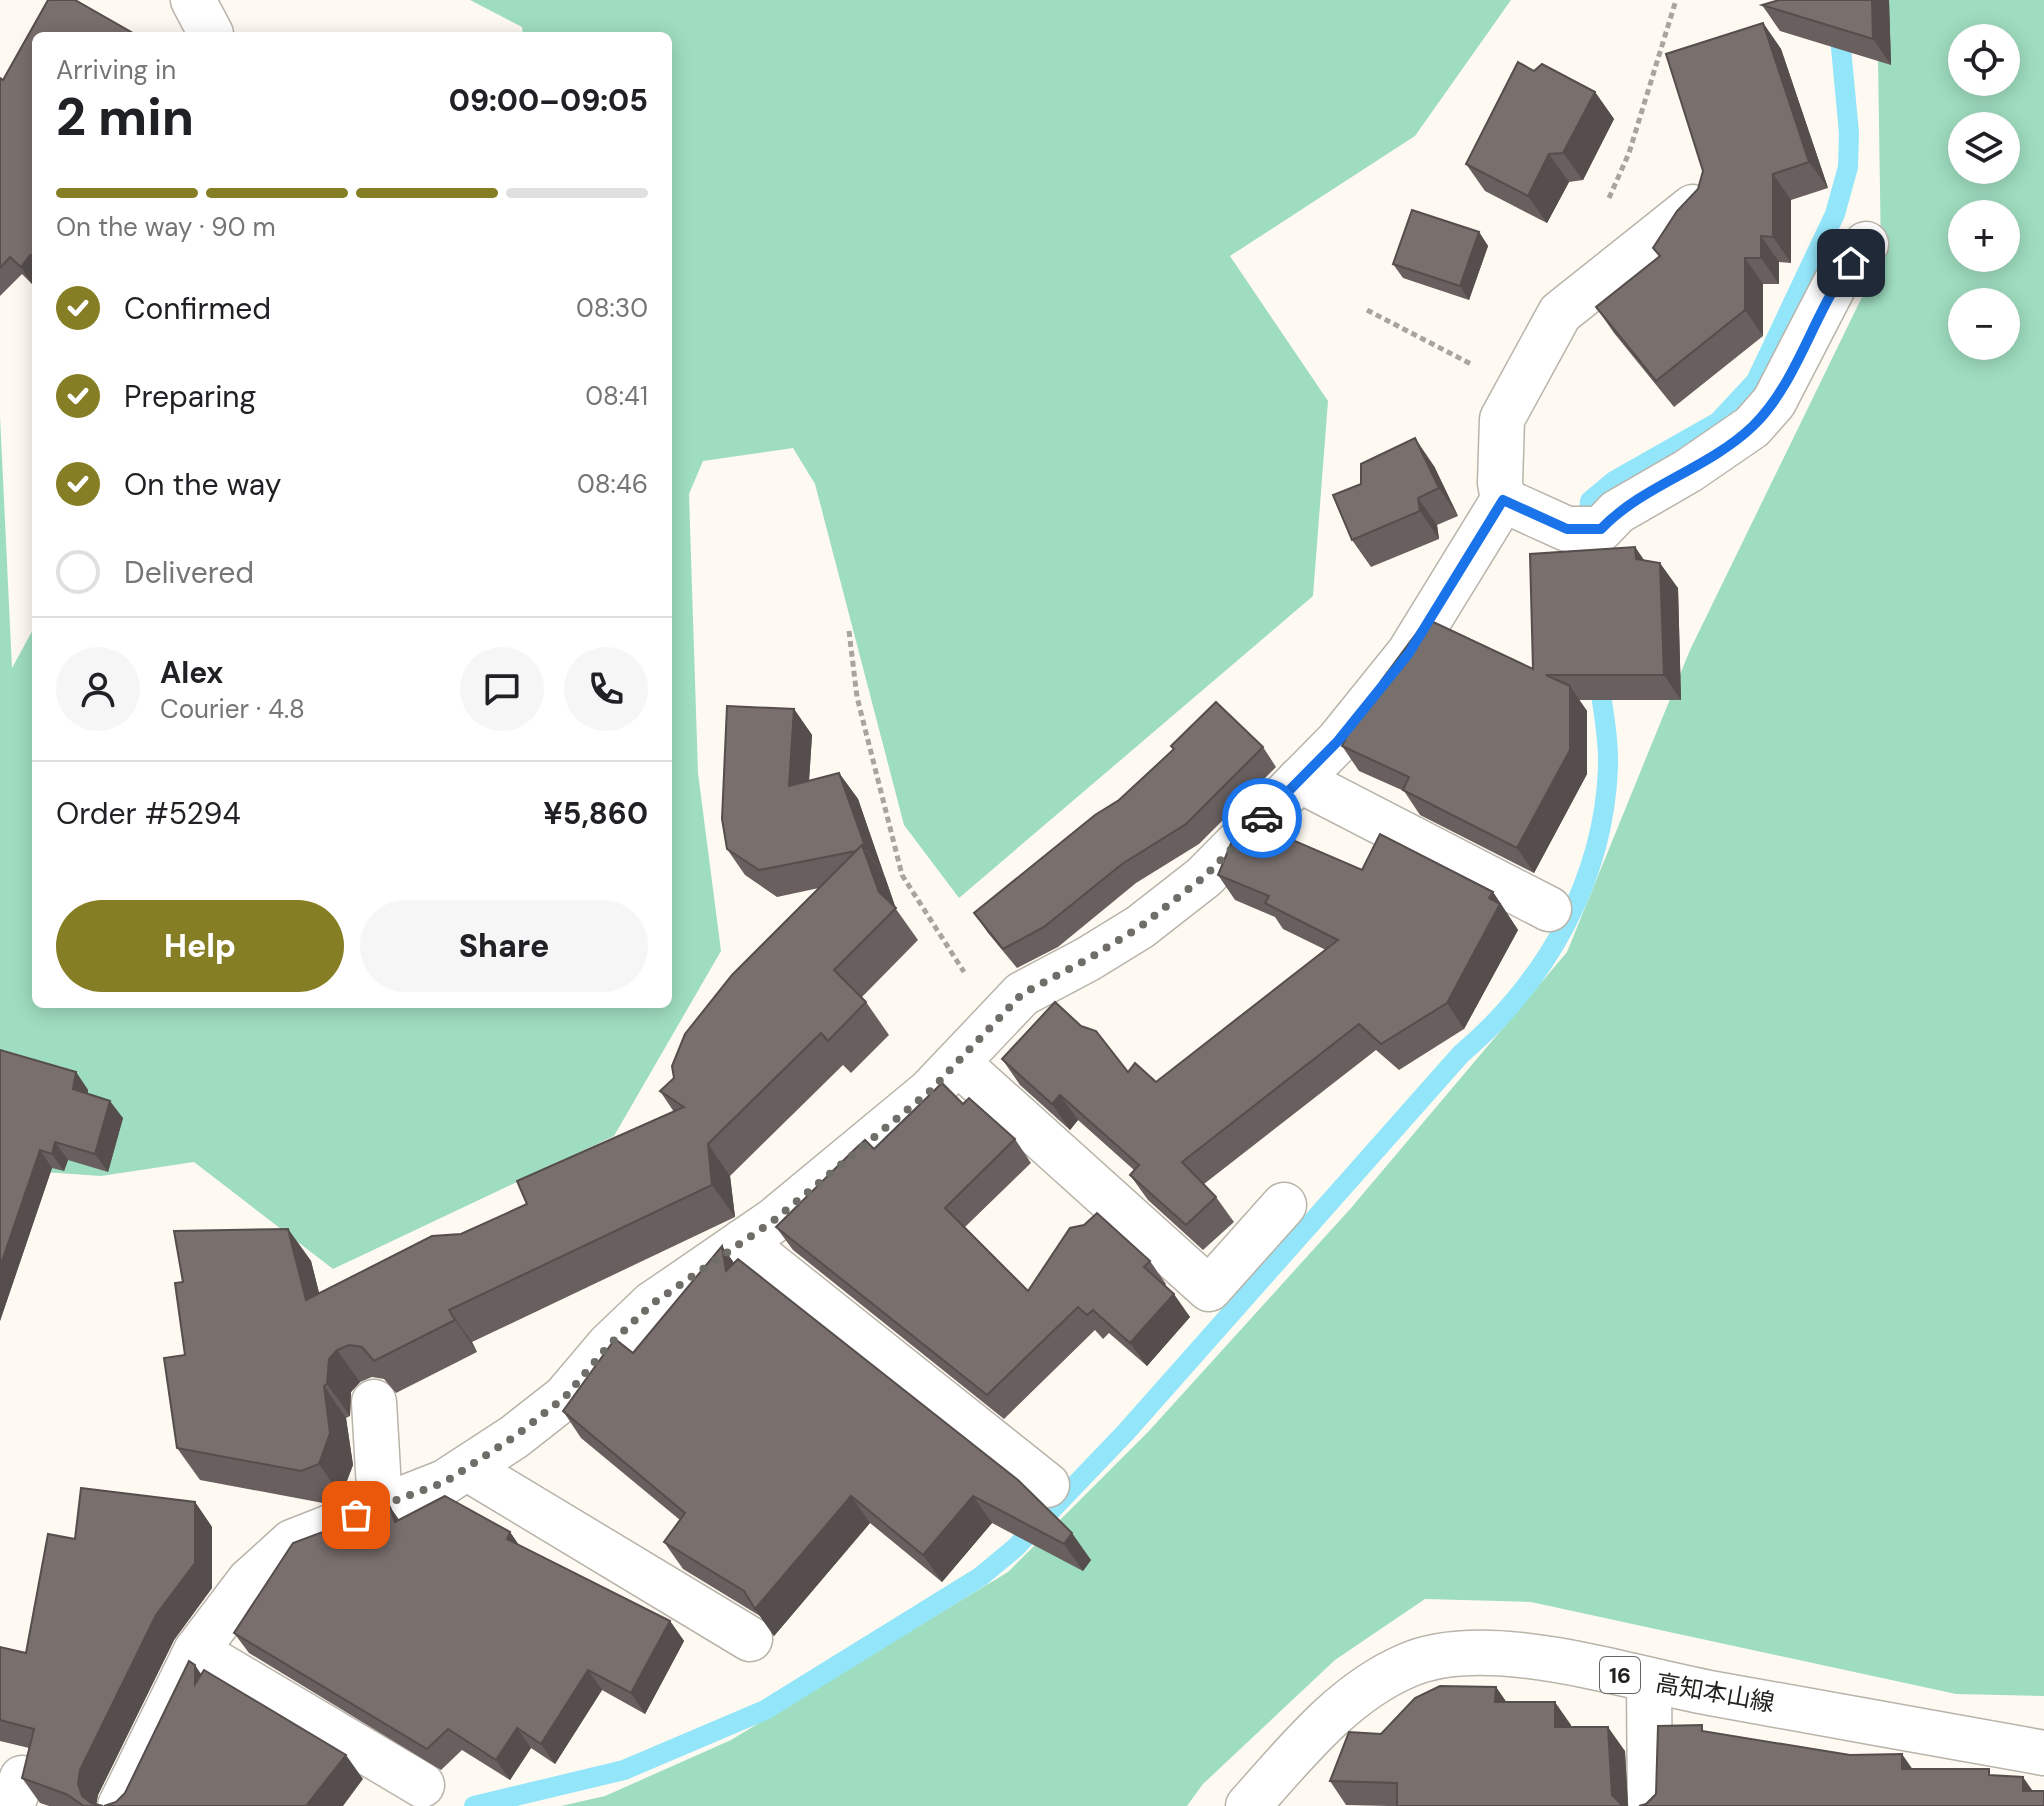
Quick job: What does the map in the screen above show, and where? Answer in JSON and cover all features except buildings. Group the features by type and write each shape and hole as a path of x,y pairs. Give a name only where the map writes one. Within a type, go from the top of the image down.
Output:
{"street":[{"path":"120,1806 196,1651 249,1581 292,1542 445,1482 468,1469 565,1397 609,1345 652,1304 773,1221 930,1091 1022,994 1140,927 1204,877 1338,741 1409,653 1503,500 1500,483 1502,419 1560,313 1693,207"},
{"path":"1503,500 1584,529 1688,471 1752,427 1774,402 1836,282 1866,244"},
{"path":"1299,780 1549,909"},
{"path":"958,1063 1209,1289 1284,1205"},
{"path":"742,1242 1047,1485"},
{"path":"374,1402 380,1506"},
{"path":"468,1469 750,1639"},
{"path":"196,1651 422,1785"},
{"name":"高知本山線","path":"1248,1806 1312,1735 1342,1708 1405,1666 1438,1655 1484,1652 1546,1658 1649,1682 2044,1753"},
{"path":"1649,1682 1650,1806"}],"path":[{"path":"1604,211 1629,153 1676,0"},
{"path":"1367,310 1491,374 1502,419"},
{"path":"849,631 857,697 902,875 995,1020"}],"green space":[{"path":"470,0 1511,0 1415,136 1230,256 1328,401 1313,596 959,898 904,825 815,484 793,448 703,461 689,494 698,773 721,951 614,1136 333,1269 194,1162 101,1176 0,1169 0,416 12,668 32,631 32,1008 672,1008 672,32 523,32 522,27"},
{"path":"1868,0 2044,0 2044,1696 1956,1694 1531,1602 1425,1599 1335,1660 1203,1784 1187,1806 561,1806 605,1796 731,1740 1008,1572 1148,1432 1351,1208 1567,952 1690,650 1881,258 1878,58"}],"waterway":[{"path":"1587,532 1590,501 1614,481 1718,422 1756,381 1835,214 1848,167 1849,133 1838,16 1832,0"},
{"path":"474,1806 624,1770 765,1710 980,1577 1015,1548 1126,1432 1461,1054 1492,1026 1544,961 1565,926 1582,888 1604,809 1608,755 1598,675"}],"way so far":[{"path":"356,1515 445,1482 514,1437 565,1397 609,1345 652,1304 716,1257 773,1221 930,1091 985,1029 1022,994 1140,927 1204,877 1262,818"}],"route":[{"path":"1262,818 1338,741 1409,653 1503,500 1567,529 1601,529 1617,512 1726,447 1752,427 1774,402 1836,282 1851,263"}]}
